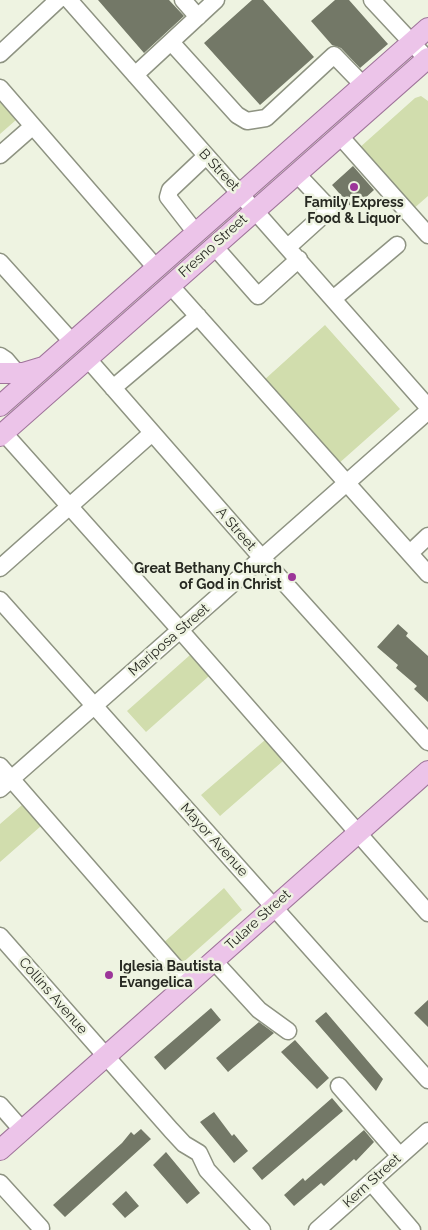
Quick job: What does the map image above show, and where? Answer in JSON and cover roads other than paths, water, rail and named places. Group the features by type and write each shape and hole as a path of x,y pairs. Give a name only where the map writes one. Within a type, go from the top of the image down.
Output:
{"main road":[{"name":"Fresno Street","path":"2,400 47,366 428,28"},
{"name":"Fresno Street","path":"1,430 87,358 339,135 428,59"},
{"path":"8,373 47,366"},
{"path":"1,430 5,411 2,400"},
{"name":"Tulare Street","path":"0,1150 214,961 273,906 428,771"}],"street":[{"path":"0,54 58,0"},
{"name":"B Street","path":"69,0 428,407"},
{"path":"183,0 198,17"},
{"path":"135,75 216,0"},
{"path":"372,0 428,59"},
{"path":"171,42 237,115 247,121 266,118 334,55 364,86"},
{"path":"0,88 156,269"},
{"path":"0,155 33,126"},
{"path":"339,135 428,235"},
{"path":"196,233 168,197 170,190 206,156"},
{"path":"214,246 258,296 330,210 296,173"},
{"path":"333,299 397,245"},
{"path":"0,262 73,343"},
{"path":"170,284 428,574"},
{"path":"113,388 198,316"},
{"path":"0,356 6,360 8,373"},
{"name":"A Street","path":"87,358 262,558 428,742"},
{"name":"Mariposa Street","path":"6,784 428,411"},
{"path":"1,430 180,630 428,913"},
{"path":"0,568 152,433"},
{"path":"410,553 428,536"},
{"name":"Mayor Avenue","path":"0,600 428,1080"},
{"path":"0,766 6,784 189,983"},
{"name":"Collins Avenue","path":"0,936 171,1130 184,1144 199,1153 207,1170 262,1230"},
{"path":"214,961 259,1010 288,1031"},
{"path":"339,1086 400,1156"},
{"path":"0,1104 22,1130"},
{"name":"Kern Street","path":"317,1230 428,1132"},
{"path":"371,1182 412,1230"},
{"path":"0,1183 41,1228"}],"place":[{"name":"Family Express Food & Liquor","path":"354,187"},
{"name":"Great Bethany Church of God in Christ","path":"292,577"},
{"name":"Iglesia Bautista Evangelica","path":"109,975"}]}
